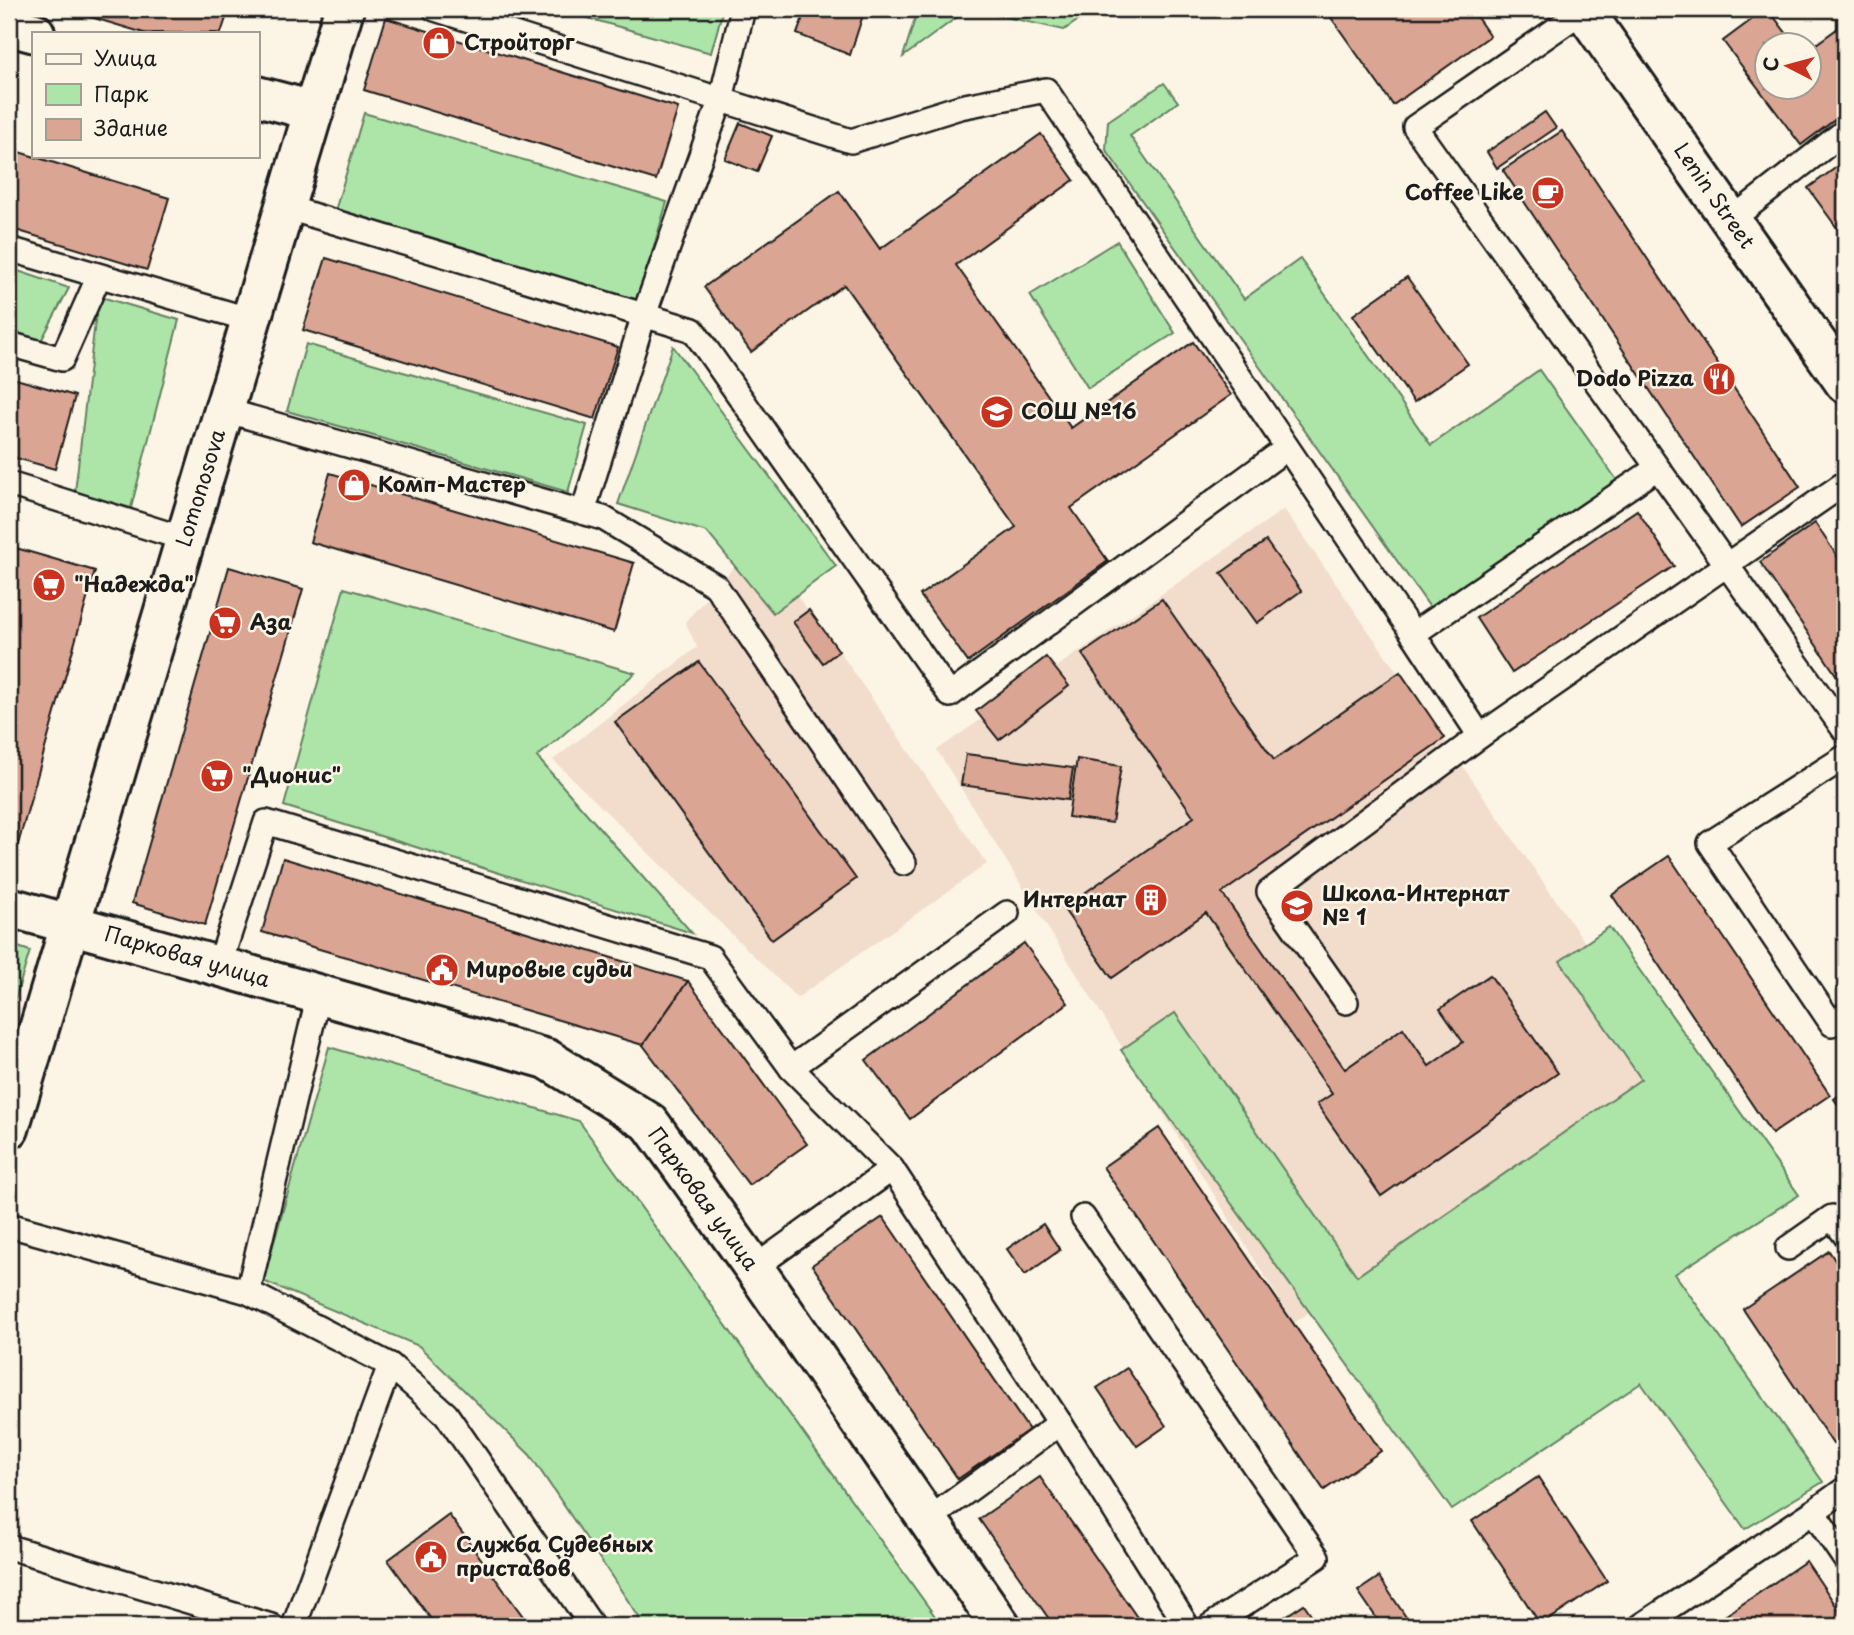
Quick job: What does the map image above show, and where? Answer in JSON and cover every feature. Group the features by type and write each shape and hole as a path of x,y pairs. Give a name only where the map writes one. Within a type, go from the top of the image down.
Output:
{"main road":[{"name":"Lomonosova","path":"9,1129 344,9"},
{"name":"Lenin Street","path":"1584,9 1845,383"},
{"path":"9,26 32,32"},
{"path":"259,97 314,111"},
{"name":"Парковая улица","path":"9,907 547,1059 650,1123 754,1268 1001,1626"}],"lane":[{"path":"435,9 851,141 960,107 1046,90 1480,736"},
{"path":"583,512 644,315 721,99 743,9"},
{"path":"1584,9 1415,127 1845,732"},
{"path":"1731,220 1845,131"},
{"path":"285,207 693,330 950,695 1287,448"},
{"path":"9,249 251,320"},
{"path":"9,344 62,359 99,276"},
{"path":"224,410 603,518 716,586 904,863"},
{"path":"1413,634 1657,468"},
{"path":"1346,1002 1269,892 1480,736 1845,483"},
{"path":"9,484 186,540"},
{"path":"1845,757 1710,843 1832,1024 1845,1015"},
{"path":"219,966 266,822 710,957 791,1068 892,1168 1060,1423 1187,1626"},
{"path":"791,1068 1007,913"},
{"path":"248,1292 318,994"},
{"path":"754,1268 892,1168"},
{"path":"1788,1248 1832,1216 1845,1235"},
{"path":"1083,1217 1317,1557 1210,1626"},
{"path":"9,1225 248,1292 390,1365 446,1414 592,1626"},
{"path":"294,1626 390,1365"},
{"path":"928,1520 1060,1423"},
{"path":"1641,1626 1845,1489"},
{"path":"1813,1512 1845,1559"},
{"path":"9,1547 271,1626"}],"shaded area":[{"name":"Школа-Интернат № 1","path":"1284,509 1668,1062 1294,1323 937,750"},
{"path":"756,542 839,651 987,864 797,998 553,760 697,647 685,622"}],"green space":[{"path":"556,9 723,9 711,53"},
{"path":"918,9 968,9 903,57"},
{"path":"970,9 1095,9 1064,30"},
{"path":"1164,83 1178,102 1130,136 1244,299 1300,259 1431,445 1539,370 1619,483 1434,613 1106,150 1108,121"},
{"path":"364,113 667,202 638,300 335,211"},
{"path":"1117,241 1175,333 1088,388 1030,295"},
{"path":"9,268 69,288 41,341 9,330"},
{"path":"98,296 179,320 131,508 75,492"},
{"path":"306,344 587,425 568,492 287,411"},
{"path":"673,346 836,566 773,613 707,532 618,504"},
{"path":"344,588 635,673 537,757 692,933 284,806"},
{"path":"1609,927 1799,1195 1675,1274 1823,1482 1745,1529 1641,1383 1452,1510 1121,1050 1175,1013 1357,1276 1641,1079 1560,961"},
{"path":"9,944 30,951 9,1019"},
{"path":"329,1047 579,1121 942,1626 645,1626 530,1455 419,1346 263,1281"}],"building":[{"path":"64,9 229,9 221,32 141,32"},
{"path":"806,9 865,9 850,55 797,34"},
{"path":"1325,9 1471,9 1490,36 1393,105"},
{"path":"1766,9 1785,32 1752,32 1752,80 1723,41"},
{"path":"386,18 678,108 656,180 364,90"},
{"path":"1845,23 1845,112 1801,145 1769,102 1822,102 1822,40"},
{"path":"1545,112 1556,128 1497,168 1487,152"},
{"path":"740,123 772,136 757,172 725,159"},
{"path":"1562,131 1800,487 1741,527 1503,170"},
{"name":"СОШ №16","path":"1041,134 1074,180 956,265 1071,428 1193,342 1231,395 1071,508 1108,561 968,662 920,595 1016,527 844,285 751,352 704,287 839,191 880,249"},
{"path":"9,149 169,198 147,270 9,228"},
{"path":"1845,161 1845,239 1808,188"},
{"path":"326,258 618,347 595,419 303,330"},
{"path":"1407,277 1468,364 1414,402 1353,315"},
{"path":"9,377 75,396 55,469 9,456"},
{"path":"330,473 634,563 614,632 310,542"},
{"path":"1637,510 1674,566 1512,673 1476,618"},
{"path":"1815,523 1845,568 1845,688 1760,562"},
{"path":"1266,541 1301,591 1257,623 1221,573"},
{"path":"16,548 95,571 15,855 9,853 9,575"},
{"path":"229,567 303,589 205,925 132,903"},
{"name":"Интернат","path":"1162,599 1274,760 1400,672 1445,738 1222,893 1345,1069 1403,1028 1429,1066 1463,1042 1440,1009 1490,975 1558,1073 1381,1196 1317,1104 1332,1094 1206,913 1112,978 1063,908 1194,817 1082,654"},
{"path":"809,610 839,651 823,663 793,622"},
{"path":"1046,657 1069,686 999,740 976,711"},
{"path":"699,662 856,879 772,940 615,722"},
{"path":"966,754 1073,768 1068,800 961,785"},
{"path":"1077,759 1121,766 1112,823 1068,817"},
{"path":"1669,856 1830,1095 1772,1134 1612,895"},
{"path":"283,858 688,981 643,1045 262,932"},
{"path":"1024,943 1068,1003 910,1119 866,1060"},
{"path":"688,981 807,1144 749,1185 643,1045"},
{"path":"1845,1091 1845,1115 1834,1099"},
{"path":"1159,1128 1381,1451 1324,1490 1103,1167"},
{"path":"883,1217 1029,1430 958,1479 812,1265"},
{"path":"1043,1224 1060,1250 1025,1275 1007,1249"},
{"path":"1829,1251 1845,1276 1845,1436 1833,1444 1743,1309"},
{"path":"1127,1368 1166,1426 1137,1446 1097,1388"},
{"path":"1040,1477 1143,1626 1054,1626 979,1519"},
{"path":"1538,1477 1607,1581 1541,1625 1472,1521"},
{"path":"449,1515 530,1626 436,1626 388,1560"},
{"path":"1806,1561 1845,1619 1845,1626 1710,1626"},
{"path":"1379,1577 1412,1626 1382,1626 1358,1591"},
{"path":"1304,1604 1319,1626 1271,1626"}],"place":[{"name":"Стройторг","path":"439,43"},
{"name":"Coffee Like","path":"1548,193"},
{"name":"Dodo Pizza","path":"1719,379"},
{"name":"СОШ №16","path":"997,412"},
{"name":"Комп-Мастер","path":"354,485"},
{"name":"\"Надежда\"","path":"49,585"},
{"name":"Аза","path":"225,623"},
{"name":"\"Дионис\"","path":"217,776"},
{"name":"Интернат","path":"1151,900"},
{"name":"Школа-Интернат № 1","path":"1297,906"},
{"name":"Мировые судьи","path":"442,970"},
{"name":"Служба Судебных приставов","path":"431,1557"}]}
